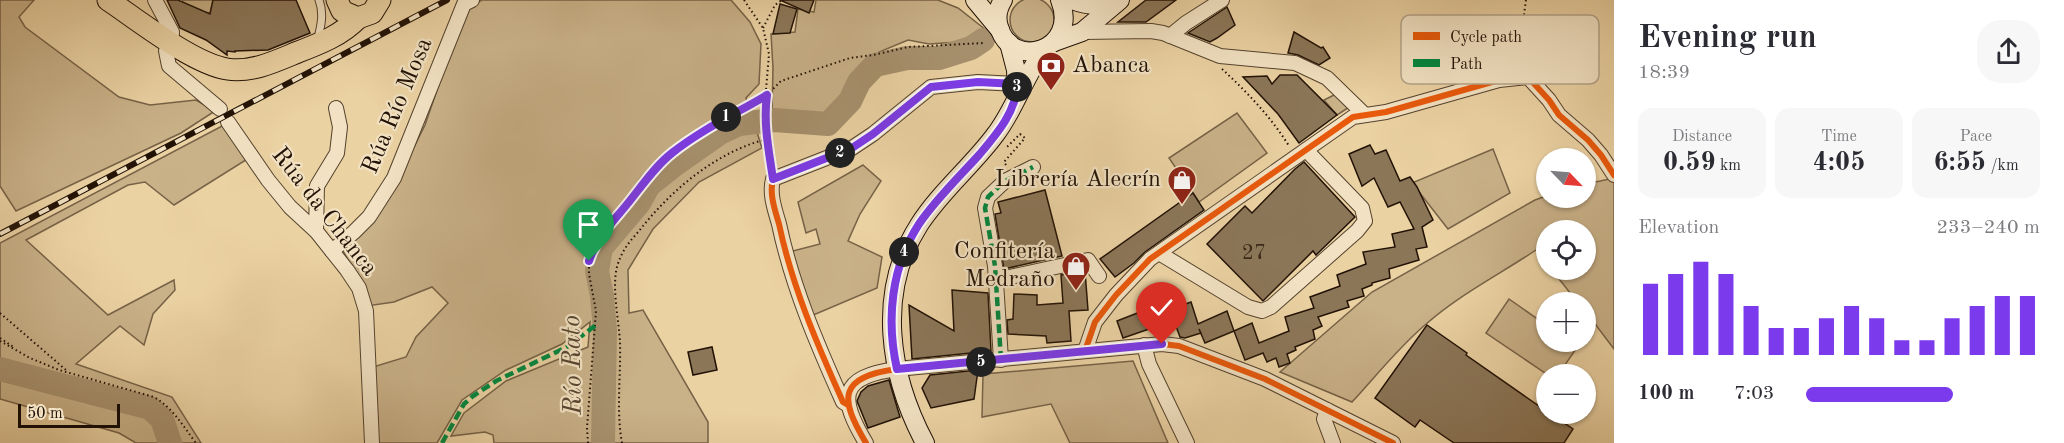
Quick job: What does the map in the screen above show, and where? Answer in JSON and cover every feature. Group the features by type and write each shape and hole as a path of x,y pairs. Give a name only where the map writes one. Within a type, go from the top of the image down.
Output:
{"main road":[{"path":"108,0 170,42 212,65 228,69 259,67 314,44 333,36 376,7"},
{"path":"975,0 1004,37 1027,51 1050,45 1082,32 1119,0"},
{"path":"1003,0 998,12 1004,37 1014,59 1016,91"},
{"path":"925,443 912,414 897,369 892,340 893,297 897,272 907,246 926,216 1001,127 1016,91 1064,26 1060,0"},
{"path":"1072,0 1094,6 1119,0"},
{"path":"314,44 333,22 338,3"},
{"path":"338,3 347,15 376,7"}],"street":[{"path":"155,0 172,32 166,51 169,66 220,109"},
{"name":"Rúa Río Mosa","path":"332,250 369,217 394,178 464,4 471,0"},
{"path":"1170,36 1186,22 1222,0"},
{"path":"1082,32 1151,31 1170,36 1209,53 1294,63 1318,72 1342,91 1364,114"},
{"path":"848,405 843,402 822,356 783,249 772,195 773,179 852,148 931,87 978,82 1016,91"},
{"path":"1085,351 1095,322 1116,295 1150,259 1353,117 1386,112 1485,84"},
{"path":"1534,84 1559,115 1588,140 1614,175"},
{"path":"316,231 318,186 337,153 340,127 336,108"},
{"name":"Rúa da Chanca","path":"228,122 268,180 290,207 316,231 359,288 366,311 372,443"},
{"path":"1159,253 1248,307 1262,312 1271,307 1357,231 1365,221 1362,208 1306,150"},
{"path":"1001,360 996,280 985,208 988,197 1005,181 1033,167"},
{"path":"996,280 1088,260 1099,276"},
{"path":"866,443 849,411 847,396 857,380 870,374 897,369 1162,344 1179,346 1265,379 1393,443"},
{"path":"1144,345 1149,364 1187,443"},
{"path":"1328,410 1324,419 1333,443"}],"lane":[{"path":"314,44 322,20 319,0"}],"path":[{"path":"744,0 763,28 769,54 764,114 768,128 767,139 773,179"},
{"path":"763,28 775,5 782,0"},
{"path":"1524,15 1526,0"},
{"path":"588,443 596,325 589,261 594,245 650,173 672,153 722,120 767,95 781,81 850,58 908,47 984,43"},
{"path":"1209,53 1219,67 1244,89 1272,121 1292,151"},
{"path":"1006,148 1020,134 1025,138 1004,162 1015,176"},
{"path":"622,443 619,407 620,345 614,276 618,261 648,219 684,184 713,163 748,144 767,139"},
{"path":"0,313 68,372"},
{"path":"0,340 30,358 68,372 154,397 173,411 196,443"}],"shaded area":[{"path":"1028,-1 1036,-1 1048,4 1054,20 1048,36 1032,42 1016,36 1010,20 1016,4"},
{"path":"0,0 34,0 19,17 25,27 119,97 150,105 196,100 215,111 181,133 16,211 0,186"},
{"path":"183,0 213,0 210,13 196,11 182,2"},
{"path":"482,0 731,0 750,22 761,44 759,84 746,98 762,148 699,182 653,229 628,270 629,313 643,310 708,422 708,443 494,443 493,435 485,432 451,436 464,413 506,381 588,347 590,322 562,344 506,370 462,400 437,443 378,443 373,367 406,357 416,337 448,303 432,287 394,302 367,306 367,295 342,249 396,183 425,125 465,9"},
{"path":"816,0 938,0 958,8 986,30 974,41 929,44 908,40 879,52 839,108 826,119 772,112 771,34 795,32 798,9 814,12"},
{"path":"1342,91 1354,104 1337,115 1324,100"},
{"path":"1237,113 1267,153 1199,202 1169,158"},
{"path":"224,125 249,158 174,205 145,182 128,185 26,240 108,315 174,280 175,290 153,314 144,345 120,326 76,364 172,397 201,443 136,443 119,433 0,399 0,243"},
{"path":"1493,149 1510,193 1448,229 1412,183"},
{"path":"863,165 881,181 860,214 848,241 882,257 877,288 811,316 789,252 820,244 816,229 806,233 798,202"},
{"path":"1614,178 1614,349 1596,325 1596,292 1569,292 1560,280 1596,280 1596,220 1536,220 1536,250 1437,314 1387,362 1352,402 1280,372 1372,292 1535,200 1536,208 1596,208 1596,182"},
{"path":"1509,299 1536,318 1536,352 1574,352 1566,364 1536,364 1536,367 1486,333"},
{"path":"1133,361 1168,443 1070,443 1051,404 982,417 983,374"}],"building":[{"path":"167,0 178,0 210,14 213,0 296,0 310,33 268,50 227,51 227,55 206,40 180,28"},
{"path":"780,0 814,0 809,13"},
{"path":"1146,0 1176,0 1146,22 1118,22"},
{"path":"780,4 797,9 790,33 773,34"},
{"path":"1227,7 1235,25 1217,38 1210,42 1188,33"},
{"path":"1294,32 1321,48 1323,47 1330,58 1319,65 1288,53"},
{"path":"1280,75 1297,75 1337,115 1299,143 1278,114 1243,77 1267,76 1272,84"},
{"path":"1370,145 1375,154 1386,150 1400,181 1410,177 1417,187 1433,220 1422,227 1427,247 1416,249 1419,260 1389,269 1390,278 1372,283 1362,289 1364,296 1347,301 1349,307 1318,317 1322,326 1313,330 1315,339 1295,347 1296,350 1287,354 1290,363 1279,367 1276,358 1267,362 1263,353 1245,360 1234,331 1252,323 1259,343 1289,331 1285,317 1314,308 1310,297 1340,286 1337,275 1366,264 1363,252 1395,247 1392,234 1414,229 1400,202 1388,207 1374,178 1362,186 1349,154"},
{"path":"1304,162 1355,217 1316,255 1313,251 1263,301 1207,244 1245,206 1252,213"},
{"path":"1045,190 1062,256 1004,269 995,214 1001,213 998,202"},
{"path":"1193,193 1204,210 1145,252 1115,277 1100,259"},
{"path":"1085,271 1088,310 1069,311 1071,341 1047,343 1046,336 1008,334 1007,320 1013,319 1014,294 1037,295 1037,305 1063,303 1061,275"},
{"path":"1170,286 1178,307 1191,302 1198,324 1227,311 1234,331 1205,343 1201,333 1185,338 1180,337 1170,310 1148,319 1140,299"},
{"path":"952,290 988,293 991,351 912,359 909,305 954,331"},
{"path":"1145,310 1152,328 1123,338 1117,321"},
{"path":"1427,325 1536,404 1536,424 1566,424 1573,429 1564,443 1454,443 1420,420 1415,427 1375,398"},
{"path":"712,347 717,370 693,375 688,352"},
{"path":"978,370 974,399 931,408 922,388 930,375"},
{"path":"889,380 900,417 868,428 857,401 861,392 868,386"}],"waterway":[{"name":"Río Rato","path":"603,443 605,330 597,271 601,248 639,203 649,185 720,133 739,124 774,120 828,124 850,101 859,82 875,65 907,58 939,58 971,48 983,40"},
{"path":"0,369 150,408 162,419 170,443"}],"railway":[{"path":"0,234 447,0"}],"marked path":[{"path":"1001,360 995,266 985,208 988,197 1005,181 1033,167"},
{"path":"442,443 464,404 473,396 496,381 567,347 596,325"}],"cycle path":[{"path":"848,405 843,402 833,380 798,292 773,202 773,179 852,148 931,87 978,82 1017,84"},
{"path":"1085,351 1095,322 1116,295 1150,259 1353,117 1386,112 1485,84"},
{"path":"1534,84 1559,115 1588,140 1614,175"},
{"path":"866,443 851,414 848,402 849,392 854,384 863,378 897,369 1162,344 1179,346 1265,379 1393,443"}],"place":[{"name":"Abanca","path":"1051,92"},
{"name":"Librería Alecrín","path":"1182,206"},
{"name":"Confitería Medraño","path":"1076,292"}],"route":[{"path":"589,261 594,245 603,232 650,173 672,153 722,120 767,95 764,114 768,128 767,139 773,179 852,148 931,87 978,82 1006,82 1017,84 1016,98 1006,119 988,145 939,199 920,224 902,258 897,272 891,321 897,369 1162,344"}]}
